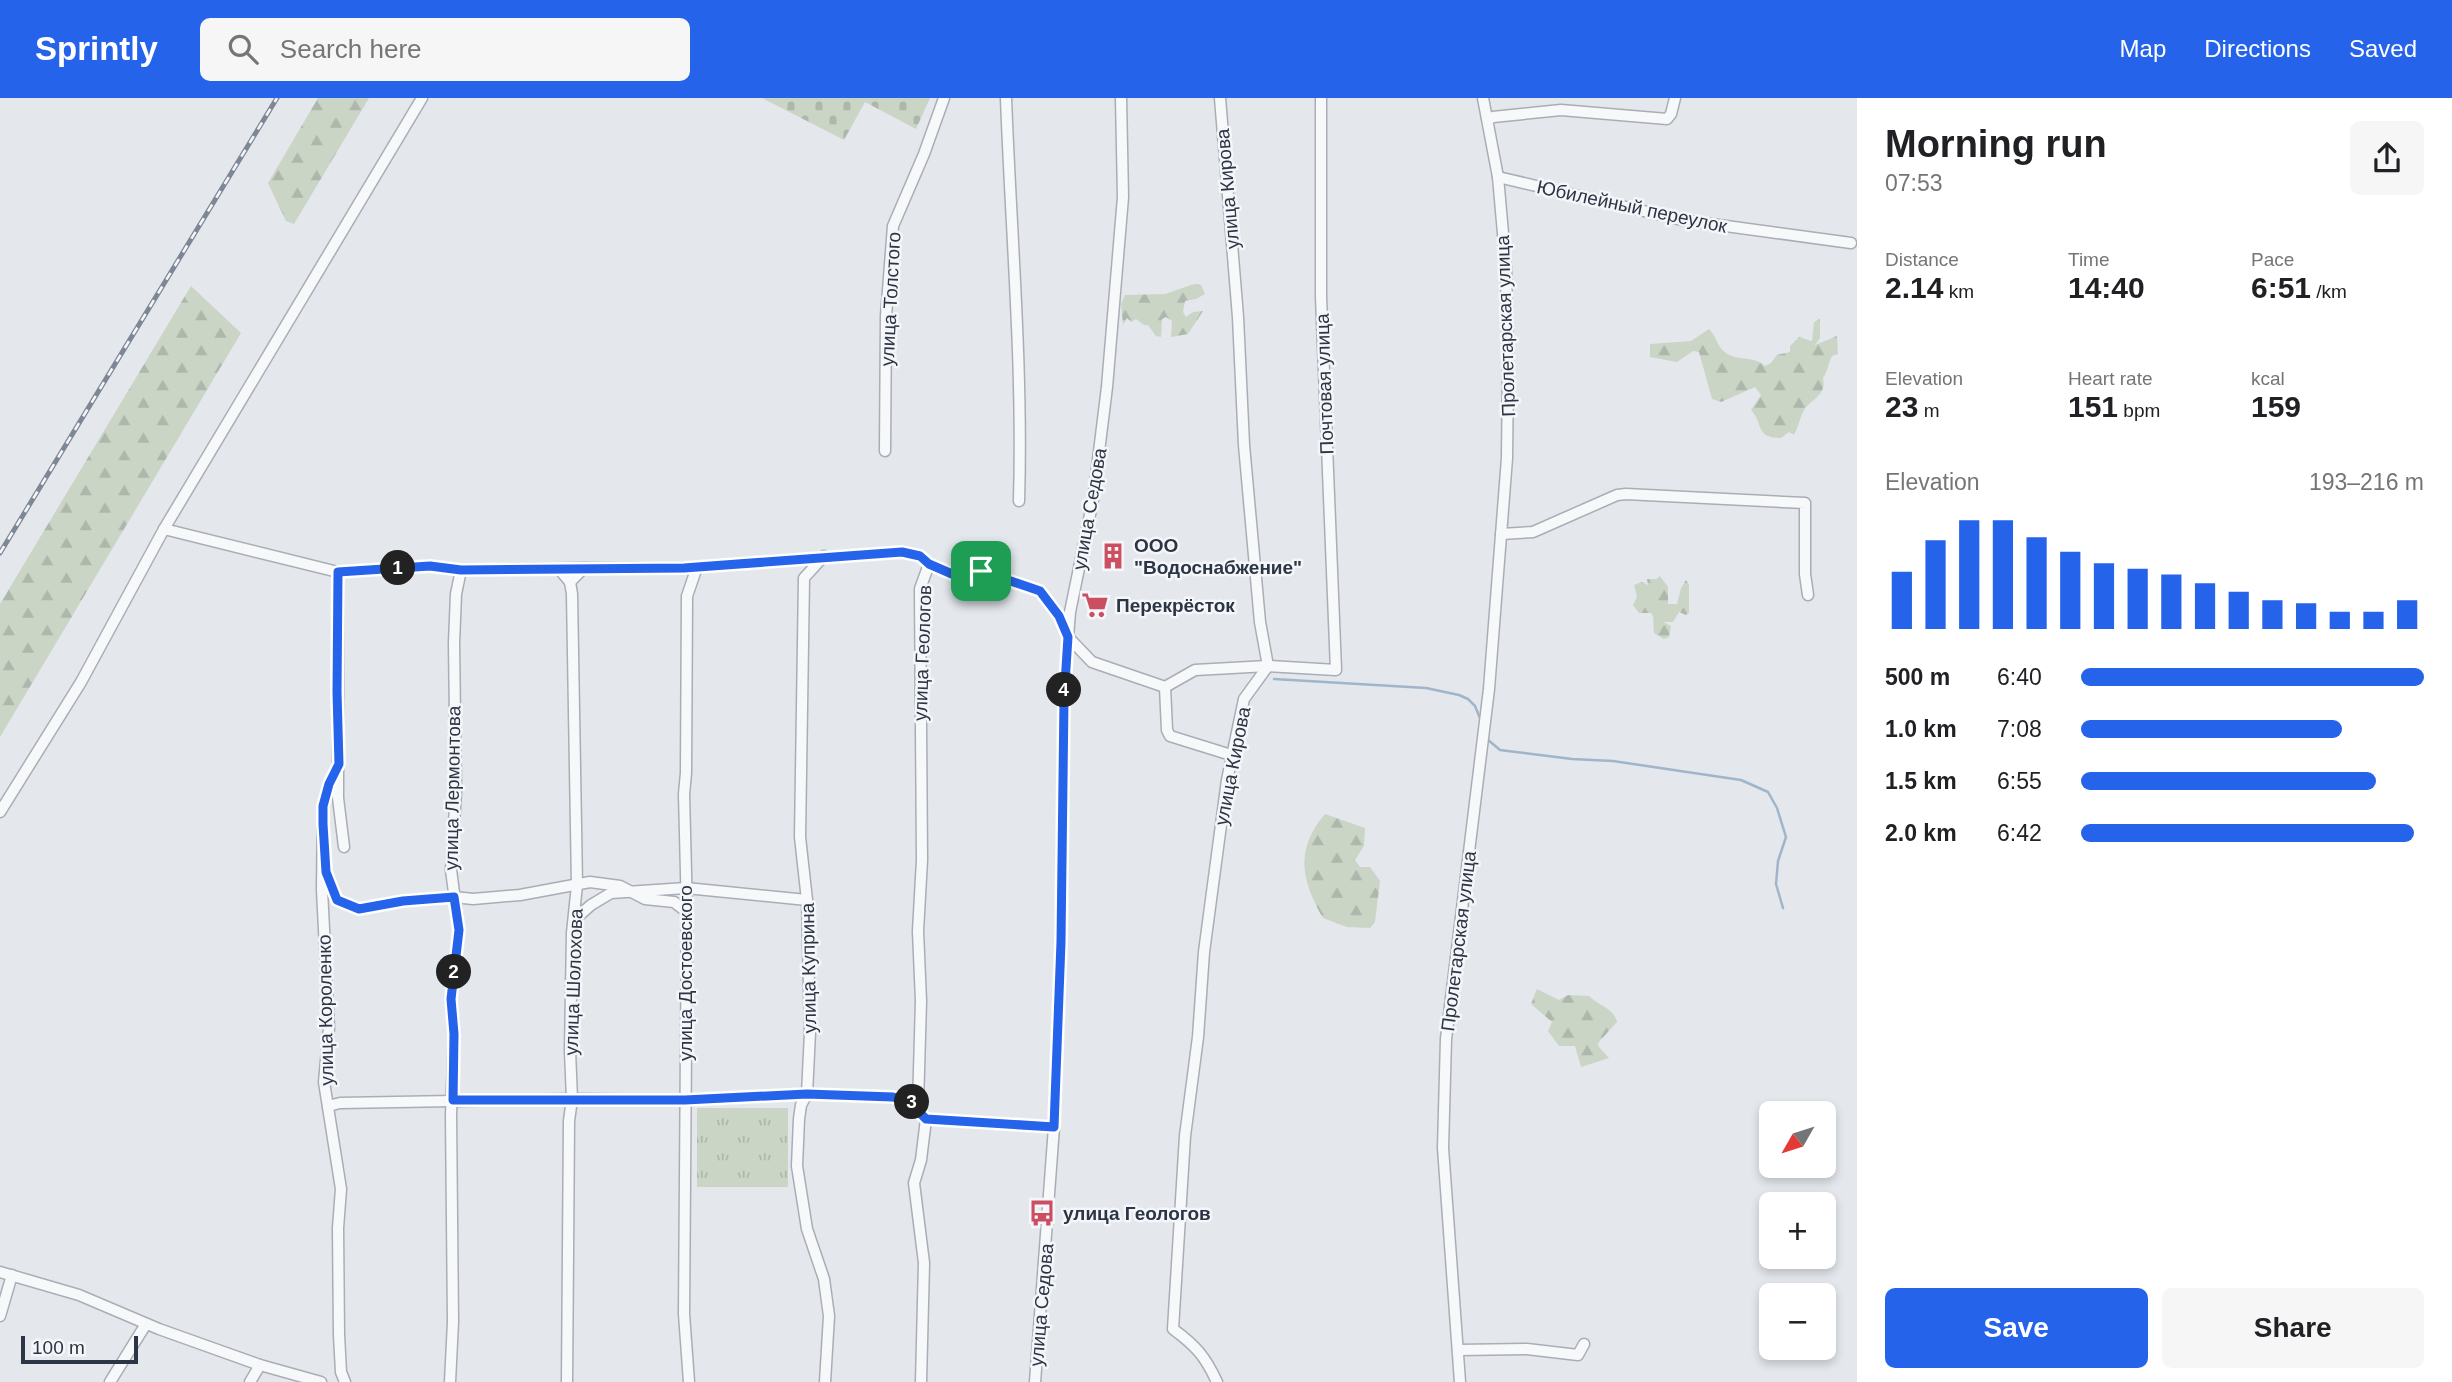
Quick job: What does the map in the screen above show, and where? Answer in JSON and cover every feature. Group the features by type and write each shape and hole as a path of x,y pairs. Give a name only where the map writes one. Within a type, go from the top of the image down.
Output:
{"street":[{"path":"0,812 81,682 164,528 422,98"},
{"name":"улица Толстого","path":"885,451 886,316 893,226 924,154 944,98"},
{"path":"1006,98 1020,384 1018,501"},
{"name":"улица Седова","path":"1035,1382 1054,1127 1061,942 1064,699 1068,637 1070,612 1093,500 1107,387 1123,197 1121,98"},
{"name":"улица Кирова","path":"1217,1382 1207,1360 1196,1346 1173,1329 1185,1136 1198,1037 1204,952 1231,755 1244,699 1268,666 1260,622 1244,445 1238,317 1220,98"},
{"name":"Почтовая улица","path":"1268,666 1336,670 1321,297 1321,98"},
{"name":"Пролетарская улица","path":"1460,1382 1443,1148 1446,1039 1484,730 1507,458 1506,267 1498,177 1483,98"},
{"path":"1488,120 1493,117 1561,110 1667,119 1675,98"},
{"name":"Юбилейный переулок","path":"1498,177 1682,220 1851,243"},
{"path":"1501,534 1533,532 1617,495 1626,494 1805,503 1805,574 1808,595"},
{"path":"164,528 338,572 430,566 461,570 697,567 902,552 920,556 929,564 952,574 981,571 1040,591 1059,616 1068,637 1091,662 1165,687 1195,670 1268,666"},
{"path":"790,559 804,578 824,556"},
{"name":"улица Геологов","path":"918,1105 921,1001 918,931 922,860 920,589 929,564"},
{"name":"улица Достоевского","path":"689,1382 684,1314 687,912 684,794 687,596 697,567"},
{"path":"559,569 570,582 584,568"},
{"name":"улица Лермонтова","path":"450,1382 453,1322 451,1115 454,1034 451,999 459,930 451,870 456,792 454,643 456,594 461,570"},
{"name":"улица Короленко","path":"338,572 338,798 344,847"},
{"name":"улица Куприна","path":"804,578 800,837 807,900 810,1032 807,1094 801,1105 799,1119 797,1166 807,1229 824,1279 829,1316 824,1360 825,1382"},
{"name":"улица Шолохова","path":"567,1382 572,933 577,885 570,582"},
{"path":"1059,616 1066,618 1070,612"},
{"path":"1165,687 1167,730 1170,736 1231,755"},
{"name":"улица Короленко","path":"339,764 329,784 323,806 322,890 328,1028 324,1082 341,1189 338,1228 339,1335 341,1372 345,1382"},
{"path":"323,845 326,872 337,900 359,909 403,901 509,896 598,882 620,886 645,899 674,902 687,912"},
{"path":"575,919 611,893 633,891 686,888 807,900"},
{"path":"328,1105 453,1100 685,1100 807,1094 893,1097 918,1105 920,1113 926,1119 1054,1127"},
{"path":"921,1382 924,1263 914,1183 926,1119"},
{"path":"0,1272 79,1295 146,1324 260,1365 321,1382"},
{"path":"0,1317 12,1275"},
{"path":"110,1382 146,1324"},
{"path":"1458,1350 1527,1349 1578,1355 1584,1344"},
{"path":"250,1382 260,1365"}],"green space":[{"path":"318,98 369,98 294,224 286,221 268,183"},
{"path":"762,98 930,98 916,129 865,102 844,140"},
{"path":"1194,284 1201,285 1205,294 1185,301 1183,312 1186,317 1193,312 1203,311 1188,334 1171,337 1172,321 1166,317 1162,319 1161,337 1156,336 1148,325 1136,319 1131,322 1127,318 1123,325 1121,304 1125,295 1165,294"},
{"path":"191,286 241,333 0,737 0,604"},
{"path":"1820,319 1820,338 1815,345 1837,336 1838,354 1832,356 1823,378 1822,390 1806,408 1794,435 1789,432 1781,438 1763,433 1751,410 1761,395 1755,387 1721,402 1712,399 1699,352 1693,351 1677,362 1650,357 1650,344 1691,341 1709,329 1726,353 1765,366 1777,355 1790,352 1790,346 1799,337 1812,341 1814,322"},
{"path":"1660,576 1668,587 1668,604 1677,604 1686,580 1689,585 1689,613 1686,615 1679,612 1673,622 1663,622 1671,626 1669,637 1664,639 1654,633 1651,613 1639,613 1633,605 1637,597 1634,585 1642,582 1648,585 1647,579"},
{"path":"1325,814 1365,828 1364,846 1355,860 1360,867 1370,867 1380,881 1375,922 1370,928 1347,927 1323,918 1310,891 1304,865 1305,852 1315,827"},
{"path":"1537,989 1559,1000 1568,995 1589,996 1609,1010 1617,1022 1598,1043 1609,1058 1581,1067 1575,1046 1559,1046 1548,1031 1552,1022 1531,1004"},
{"path":"697,1108 788,1108 788,1187 697,1187"}],"waterway":[{"path":"1274,679 1426,688 1468,699 1475,706 1482,723"},
{"path":"1487,739 1500,750 1613,761 1741,780 1768,792 1777,808 1786,837 1778,861 1776,884 1783,908"}],"railway":[{"path":"0,553 277,98"}],"place":[{"name":"ООО \"Водоснабжение\"","path":"1113,556"},
{"name":"Перекрёсток","path":"1095,605"},
{"name":"улица Геологов","path":"1042,1213"}],"route":[{"path":"902,552 920,556 929,564 952,574 981,571 1040,591 1059,616 1068,637 1064,699 1061,942 1054,1127 926,1119 920,1113 918,1105 893,1097 807,1094 685,1100 453,1100 454,1034 451,999 459,930 454,897 403,901 359,909 337,900 330,888 326,872 323,806 329,784 339,764 340,753 337,692 338,572 430,566 461,570 684,568 902,552"}]}
